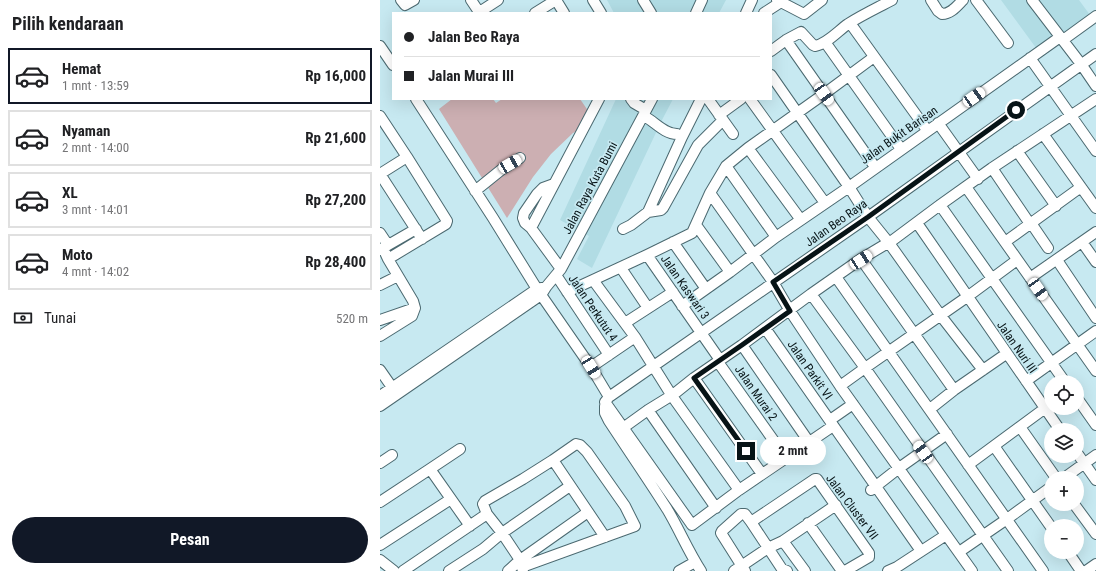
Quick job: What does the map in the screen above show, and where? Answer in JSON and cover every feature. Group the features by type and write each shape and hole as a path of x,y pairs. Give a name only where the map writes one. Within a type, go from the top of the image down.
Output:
{"street":[{"path":"471,0 477,12"},
{"path":"480,12 498,0"},
{"path":"537,12 556,0 563,12"},
{"path":"593,0 600,12"},
{"path":"643,0 649,12"},
{"path":"696,12 702,0"},
{"path":"746,12 752,0"},
{"path":"772,50 800,32 804,14 822,0"},
{"path":"800,32 803,33 815,46 817,46 826,42 850,23 892,0"},
{"path":"931,0 938,11 942,14 946,14 951,11 963,0"},
{"path":"976,0 1008,43"},
{"path":"1032,0 1096,86"},
{"path":"765,12 779,1 793,4 804,14"},
{"name":"Jalan Bukit Barisan","path":"682,306 776,237 1030,58 1061,38 1095,19"},
{"path":"850,23 927,130"},
{"path":"786,40 875,167"},
{"path":"826,42 900,150"},
{"path":"380,46 392,64"},
{"name":"Jalan Beo Raya","path":"607,399 868,217 958,151 1096,54"},
{"path":"567,292 621,268 692,233 710,193 726,166 748,148 874,57"},
{"path":"1030,58 1096,151"},
{"path":"772,77 849,187 868,217 983,370"},
{"path":"623,428 648,410 672,396 694,378 790,311 811,294 889,243 992,168 1096,99"},
{"path":"417,100 591,367 623,428 692,525"},
{"name":"Jalan Perkutut 4","path":"598,100 554,184 543,188 537,194 524,213 523,218 525,223 532,228 558,272 567,292 609,355"},
{"name":"Jalan Raya Kuta Bumi","path":"395,392 541,290 558,272 647,115 652,100"},
{"path":"648,212 680,135 700,100"},
{"path":"709,100 733,134"},
{"path":"624,229 648,212 661,210 666,206 698,145 721,117 740,100"},
{"path":"751,100 825,203"},
{"path":"633,101 647,115 680,135"},
{"path":"380,116 448,221 446,224 388,259"},
{"path":"938,123 978,179"},
{"path":"1043,134 1095,205"},
{"path":"748,148 801,220"},
{"path":"1017,151 1056,206"},
{"path":"407,157 380,174 422,239"},
{"path":"475,191 501,170 520,158"},
{"path":"726,166 776,237"},
{"path":"992,168 1048,248"},
{"path":"966,187 1076,345 1096,371"},
{"path":"1004,242 1081,187"},
{"path":"710,193 773,282 790,311 840,386 972,571"},
{"path":"940,205 1060,375"},
{"name":"Jalan Nuri III","path":"917,223 1044,409"},
{"path":"696,225 730,272"},
{"path":"384,248 416,229"},
{"path":"1030,278 1096,232"},
{"path":"380,233 388,259 413,301 415,308 412,316 380,336"},
{"path":"673,242 706,289"},
{"path":"1082,242 1096,262"},
{"name":"Jalan Kaswari 3","path":"647,255 719,361"},
{"path":"861,260 954,390"},
{"path":"840,386 941,316 1018,260"},
{"path":"1057,260 1096,318"},
{"path":"621,268 648,308"},
{"path":"380,285 398,276"},
{"path":"836,277 1043,571"},
{"path":"593,280 635,337 672,396 739,490"},
{"path":"625,323 673,292"},
{"path":"811,294 1008,571"},
{"path":"380,320 415,308"},
{"name":"Jalan Parkit VI","path":"765,328 851,456 919,553"},
{"path":"1026,382 1096,331"},
{"path":"591,367 635,337"},
{"path":"742,345 809,442"},
{"path":"930,409 954,390 1006,354"},
{"name":"Jalan Murai 2","path":"719,361 786,458"},
{"path":"380,370 395,392"},
{"path":"694,378 762,474"},
{"path":"380,396 395,392"},
{"path":"380,406 395,392"},
{"path":"607,399 604,408 609,421 667,509 701,571"},
{"path":"680,533 809,442 853,404"},
{"path":"1084,408 1096,425"},
{"path":"968,465 1044,409"},
{"path":"648,410 716,508"},
{"name":"Jalan Nuri III","path":"1049,415 1055,423"},
{"path":"1020,427 1051,471"},
{"path":"873,488 947,434"},
{"path":"508,571 635,526 625,506 587,452 580,445 576,444 523,479 485,501 483,506 487,514 502,534 522,566"},
{"path":"994,446 1046,519"},
{"path":"380,502 460,449"},
{"path":"380,464 392,455"},
{"path":"1074,471 1096,455"},
{"path":"553,460 605,537"},
{"path":"1085,464 1096,480"},
{"path":"430,469 470,526"},
{"name":"Jalan Cluster VII","path":"751,522 816,479 819,481 870,555 845,571"},
{"path":"449,571 483,549 570,486"},
{"path":"959,552 1044,492"},
{"path":"380,545 451,499"},
{"path":"787,571 782,568 768,548 751,522 745,514 741,514 722,531 740,569 768,548 783,541 836,505"},
{"path":"1079,511 1096,534"},
{"path":"522,566 588,512"},
{"path":"403,571 487,514"},
{"path":"808,523 842,571"},
{"path":"888,571 901,568 919,553 946,535"},
{"path":"783,541 801,570"},
{"path":"1073,559 1081,571"},
{"path":"380,560 394,571"},
{"path":"679,571 695,562"},
{"path":"1086,571 1096,564"}],"shaded area":[{"path":"607,0 726,0 720,12 613,12"},
{"path":"1001,0 1079,0 1090,15 1039,52"},
{"path":"451,100 494,100 496,103 500,100 581,100 591,115 584,127 573,133 551,154 533,177 507,218 439,109"},
{"path":"616,100 672,100 592,268 577,259 589,236 560,220"}],"route":[{"path":"746,451 694,378 790,311 773,282 868,217 1016,110"}]}
